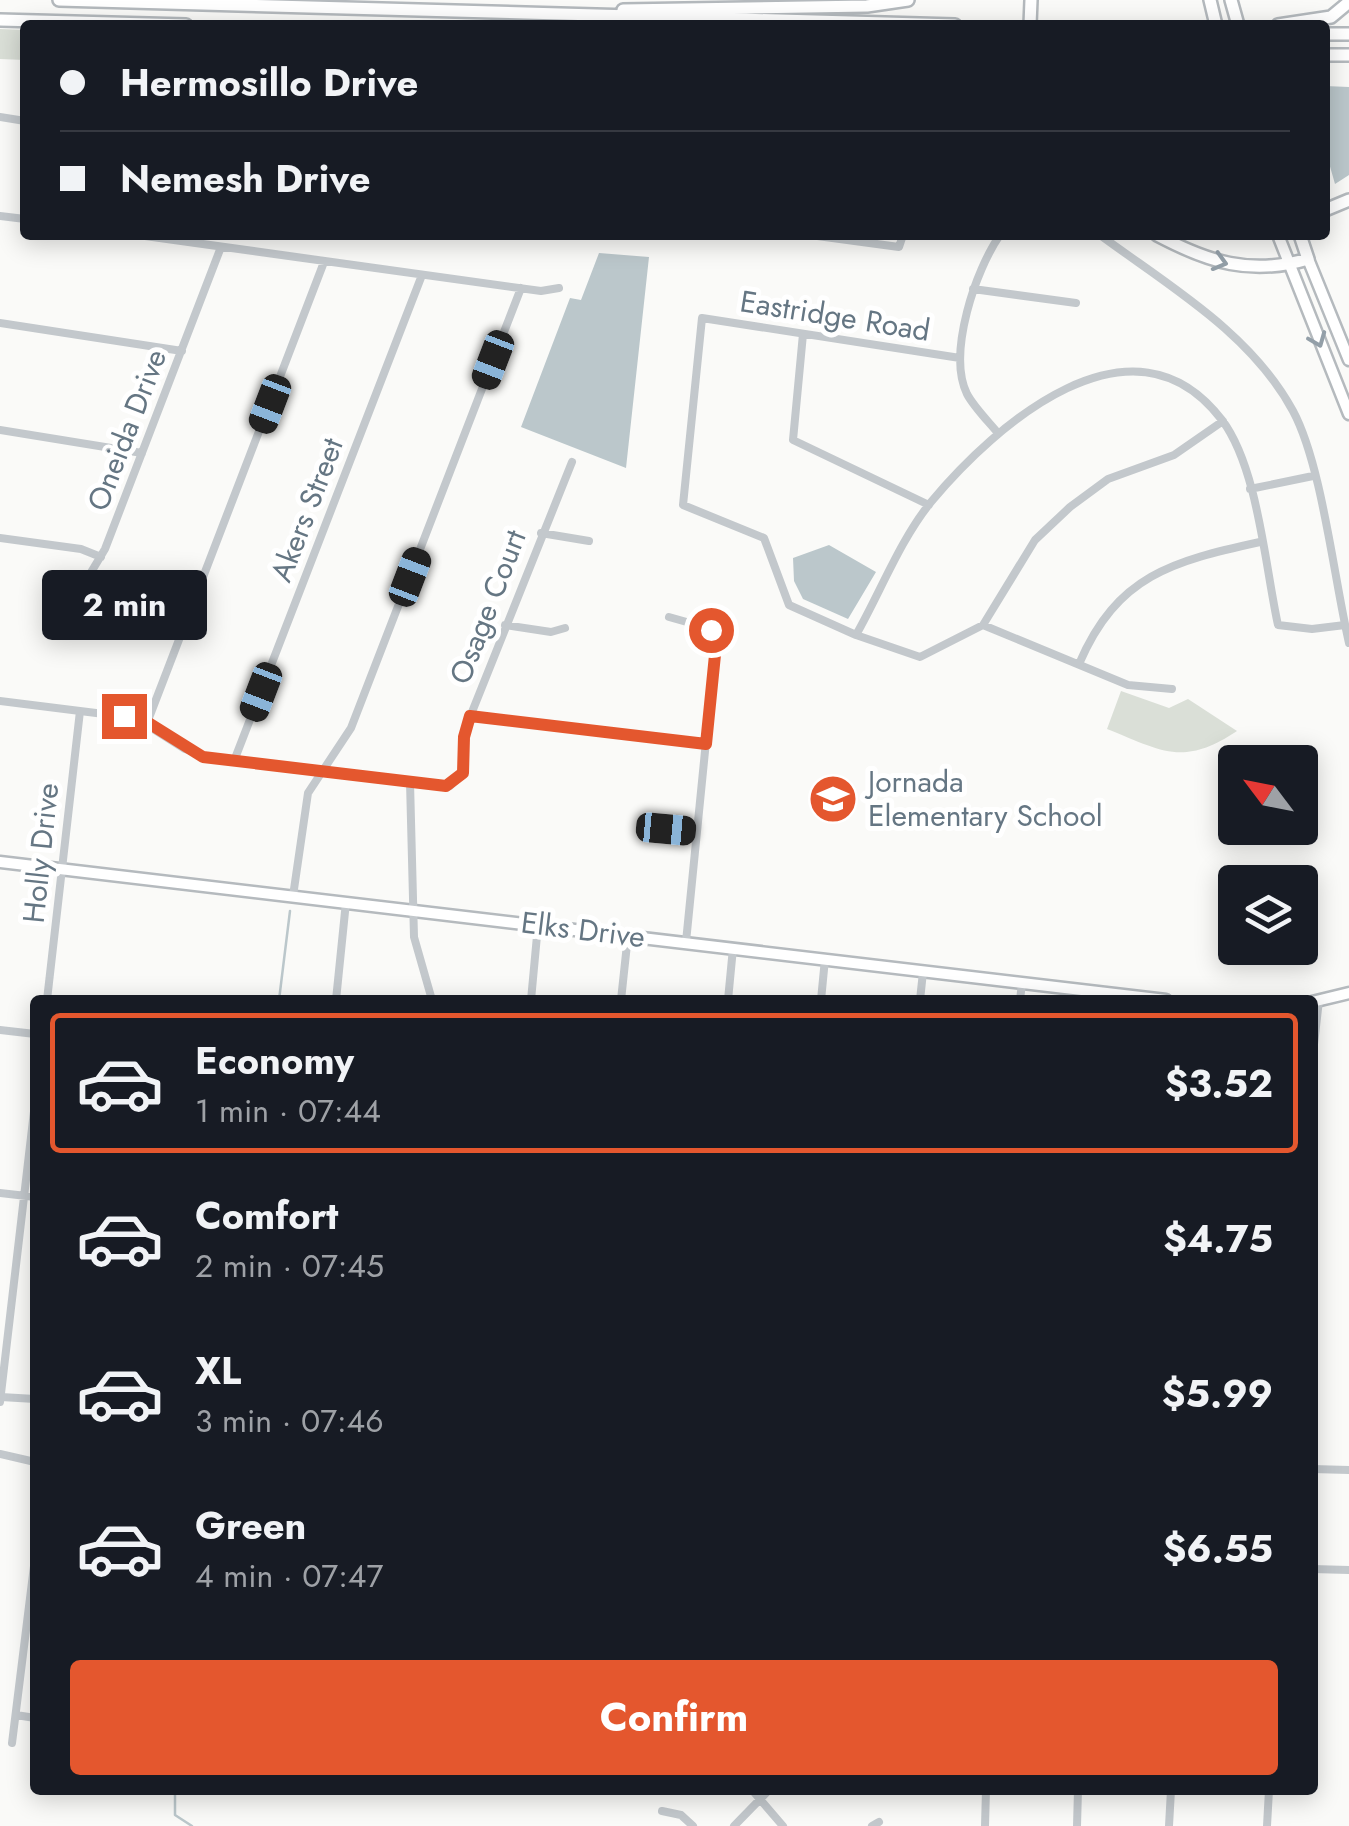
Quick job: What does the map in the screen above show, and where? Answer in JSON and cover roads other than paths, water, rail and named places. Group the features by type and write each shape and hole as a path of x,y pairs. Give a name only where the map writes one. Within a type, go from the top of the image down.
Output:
{"highway":[{"path":"60,0 778,20"},
{"path":"759,6 806,0"},
{"path":"566,14 867,6 908,0"},
{"path":"1311,20 1331,17 1349,2"},
{"path":"1166,240 1234,267 1288,265 1308,260 1301,240"}],"main road":[{"path":"1280,241 1349,414"},
{"path":"1308,260 1349,360"},
{"name":"Elks Drive","path":"0,862 1106,995"},
{"path":"1318,1001 1349,993"}],"street":[{"path":"176,240 521,288 559,288"},
{"path":"847,240 899,247 901,240"},
{"path":"996,240 981,262 960,358 966,392 996,432"},
{"path":"1107,240 1205,312 1254,358 1293,412 1313,476 1349,643"},
{"name":"Oneida Drive","path":"52,608 72,604 101,557 222,246"},
{"path":"147,722 324,262"},
{"name":"Akers Street","path":"234,761 422,275"},
{"path":"292,896 304,809 321,772 351,728 521,288"},
{"path":"973,289 1076,303"},
{"name":"Eastridge Road","path":"856,635 789,605 764,538 683,505 702,318 960,358"},
{"path":"0,323 182,351"},
{"path":"803,334 793,440 929,505"},
{"path":"1223,421 1174,455 1108,479 1070,506 1035,540 983,626 920,656 856,635 929,505 996,432 1042,399 1085,380 1126,372 1180,385 1223,421 1238,449 1250,489 1278,625 1312,629 1345,625"},
{"path":"0,430 142,454"},
{"name":"Osage Court","path":"410,782 446,786 458,782 464,769 464,737 470,716 572,462"},
{"path":"1250,489 1313,476"},
{"path":"541,532 589,540"},
{"path":"0,538 80,549 101,557"},
{"path":"1079,664 1105,617 1144,579 1196,556 1260,542"},
{"path":"669,617 704,626 715,636 686,942"},
{"path":"505,625 551,632 565,628"},
{"path":"983,626 1128,685 1172,689"},
{"path":"0,702 147,722 197,755 410,782 414,943 430,995"},
{"name":"Holly Drive","path":"48,995 80,711"},
{"path":"470,716 706,744"},
{"path":"647,835 662,829 696,832"},
{"path":"337,995 346,902"},
{"path":"531,995 538,924"},
{"path":"622,995 628,936"},
{"path":"728,995 733,948"},
{"path":"822,995 825,960"},
{"path":"921,995 923,972"},
{"path":"1021,995 1022,983"},
{"path":"0,1030 30,1033"},
{"path":"30,1145 3,1346 0,1399 30,1399"},
{"path":"0,1193 30,1197"},
{"path":"0,1454 30,1461"},
{"path":"1318,1469 1349,1470"},
{"path":"1318,1569 1349,1570"},
{"path":"12,1743 30,1599"},
{"path":"16,1715 30,1717"},
{"path":"758,1795 783,1826"},
{"path":"734,1826 764,1795"},
{"path":"985,1826 986,1795"},
{"path":"1077,1826 1078,1795"},
{"path":"1169,1826 1171,1795"},
{"path":"1268,1826 1269,1795"},
{"path":"662,1811 682,1814 694,1826"}],"waterway":[{"path":"280,995 290,911"},
{"path":"175,1795 175,1815 192,1826"}],"place":[{"name":"Jornada Elementary School","path":"833,799"}]}
